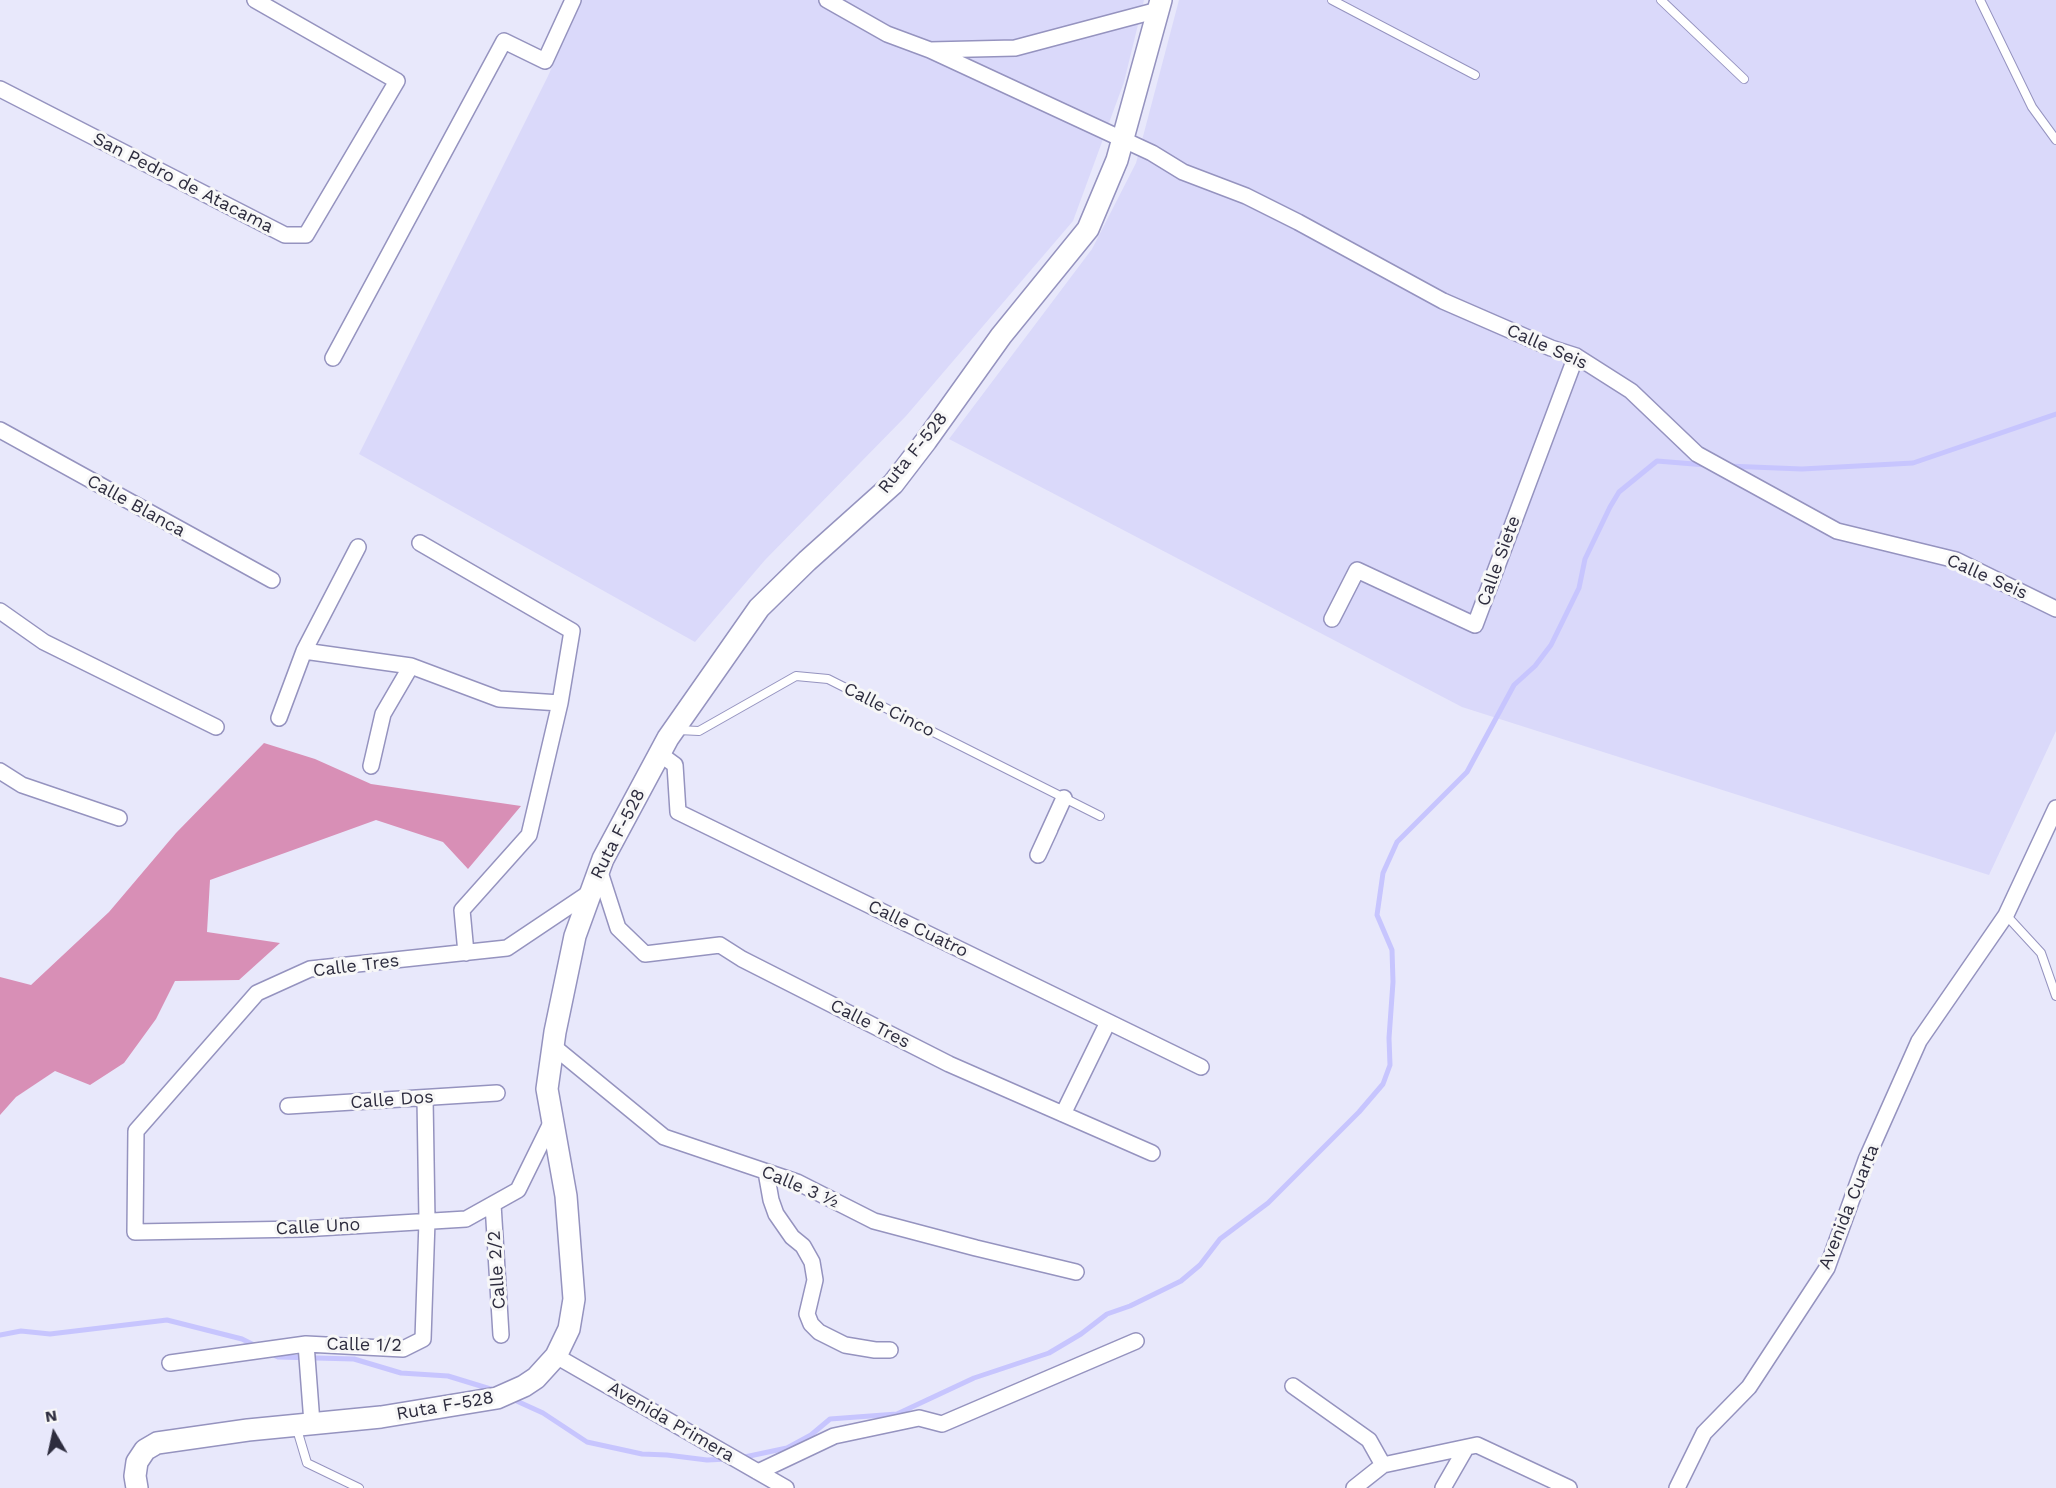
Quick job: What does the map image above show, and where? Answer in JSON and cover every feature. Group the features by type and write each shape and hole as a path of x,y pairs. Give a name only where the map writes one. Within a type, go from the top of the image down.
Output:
{"main road":[{"name":"Ruta F-528","path":"137,1488 135,1476 137,1462 145,1450 157,1443 249,1430 381,1417 497,1398 536,1378 556,1356 569,1329 574,1299 566,1196 547,1089 553,1046 575,936 599,868 667,760 674,730 759,608 807,561 893,484 1001,336 1088,229 1117,160 1160,5"}],"street":[{"name":"San Pedro de Atacama","path":"0,88 285,235 306,235 397,81 255,0"},
{"path":"333,358 504,41 545,61 573,0"},
{"name":"Calle Seis","path":"827,0 887,34 930,50 1152,153 1183,172 1246,196 1443,301 1551,348 1576,356 1631,391 1697,454 1836,531 1956,560 2056,609"},
{"path":"930,50 1015,48 1160,5"},
{"name":"Calle Siete","path":"1332,620 1357,570 1475,625 1576,356"},
{"name":"Calle Blanca","path":"0,430 272,580"},
{"path":"420,543 572,632 560,703 529,835 462,910 466,953"},
{"path":"279,718 304,651 358,548"},
{"path":"0,611 44,642 216,727"},
{"path":"304,651 411,666 499,699 560,703"},
{"path":"371,766 383,714 411,666"},
{"name":"Calle Cuatro","path":"667,760 678,812 1201,1067"},
{"path":"0,771 22,785 119,818"},
{"path":"1050,829 1038,855 1064,798"},
{"name":"Avenida Cuarta","path":"1677,1488 1704,1433 1749,1387 1827,1268 1866,1160 1919,1041 2006,915 2056,808"},
{"name":"Calle Tres","path":"599,868 618,928 645,954 720,945 742,959 949,1064 1152,1153"},
{"name":"Calle Tres","path":"136,1131 257,993 310,969 507,948 589,893"},
{"path":"1063,1114 1108,1022"},
{"name":"Calle 3 ½","path":"553,1046 664,1137 797,1182 874,1221 1076,1272"},
{"name":"Calle Dos","path":"288,1106 497,1093"},
{"name":"Calle 1/2","path":"170,1363 306,1344 403,1349 423,1340 427,1221 425,1098"},
{"name":"Calle Uno","path":"136,1131 135,1232 302,1229 466,1219 518,1191 552,1120"},
{"path":"766,1172 776,1214 792,1237 803,1246 812,1262 815,1280 807,1314 811,1324 825,1335 845,1345 890,1350"},
{"name":"Calle 2/2","path":"493,1204 501,1335"},
{"path":"758,1472 834,1436 919,1418 942,1424 1136,1341"},
{"path":"304,1424 306,1344"},
{"name":"Avenida Primera","path":"556,1356 786,1488"},
{"path":"1293,1386 1369,1440 1383,1465"},
{"path":"1354,1488 1383,1465 1477,1445 1569,1488"},
{"path":"1443,1488 1466,1448"}],"lane":[{"path":"1332,0 1475,75"},
{"path":"1661,0 1744,79"},
{"path":"1980,0 2032,107 2056,140"},
{"name":"Calle Cinco","path":"674,730 699,731 796,676 828,680 1100,816"},
{"path":"2006,915 2041,953 2056,996"},
{"path":"304,1424 307,1463 359,1488"}],"shaded area":[{"path":"582,0 1144,0 1124,82 1073,221 906,416 765,560 695,642 359,454 548,76"},
{"path":"1179,0 2056,0 2056,731 1989,875 1462,707 949,439 1092,249 1136,163"},
{"path":"264,743 315,759 371,784 521,806 468,869 443,842 376,820 210,880 207,932 280,943 239,980 175,981 156,1019 124,1063 90,1085 55,1071 16,1097 0,1115 0,977 31,985 109,912 176,833"}],"waterway":[{"path":"1727,466 1802,469 1913,463 2056,414"},
{"path":"740,1458 787,1448 811,1435 830,1419 897,1414 974,1378 1049,1353 1081,1334 1107,1314 1130,1306 1181,1281 1200,1265 1220,1239 1268,1203 1359,1112 1383,1084 1390,1065 1392,950 1377,915 1383,873 1397,842 1467,772 1514,685 1535,666 1551,645 1579,588 1585,559 1619,492 1657,461 1706,465"},
{"path":"0,1335 21,1331 50,1334 167,1320 242,1339 258,1347"},
{"path":"271,1354 278,1357 354,1359 401,1373 448,1376 497,1391"},
{"path":"510,1398 543,1413 587,1442 642,1454 707,1460 728,1459"}]}
